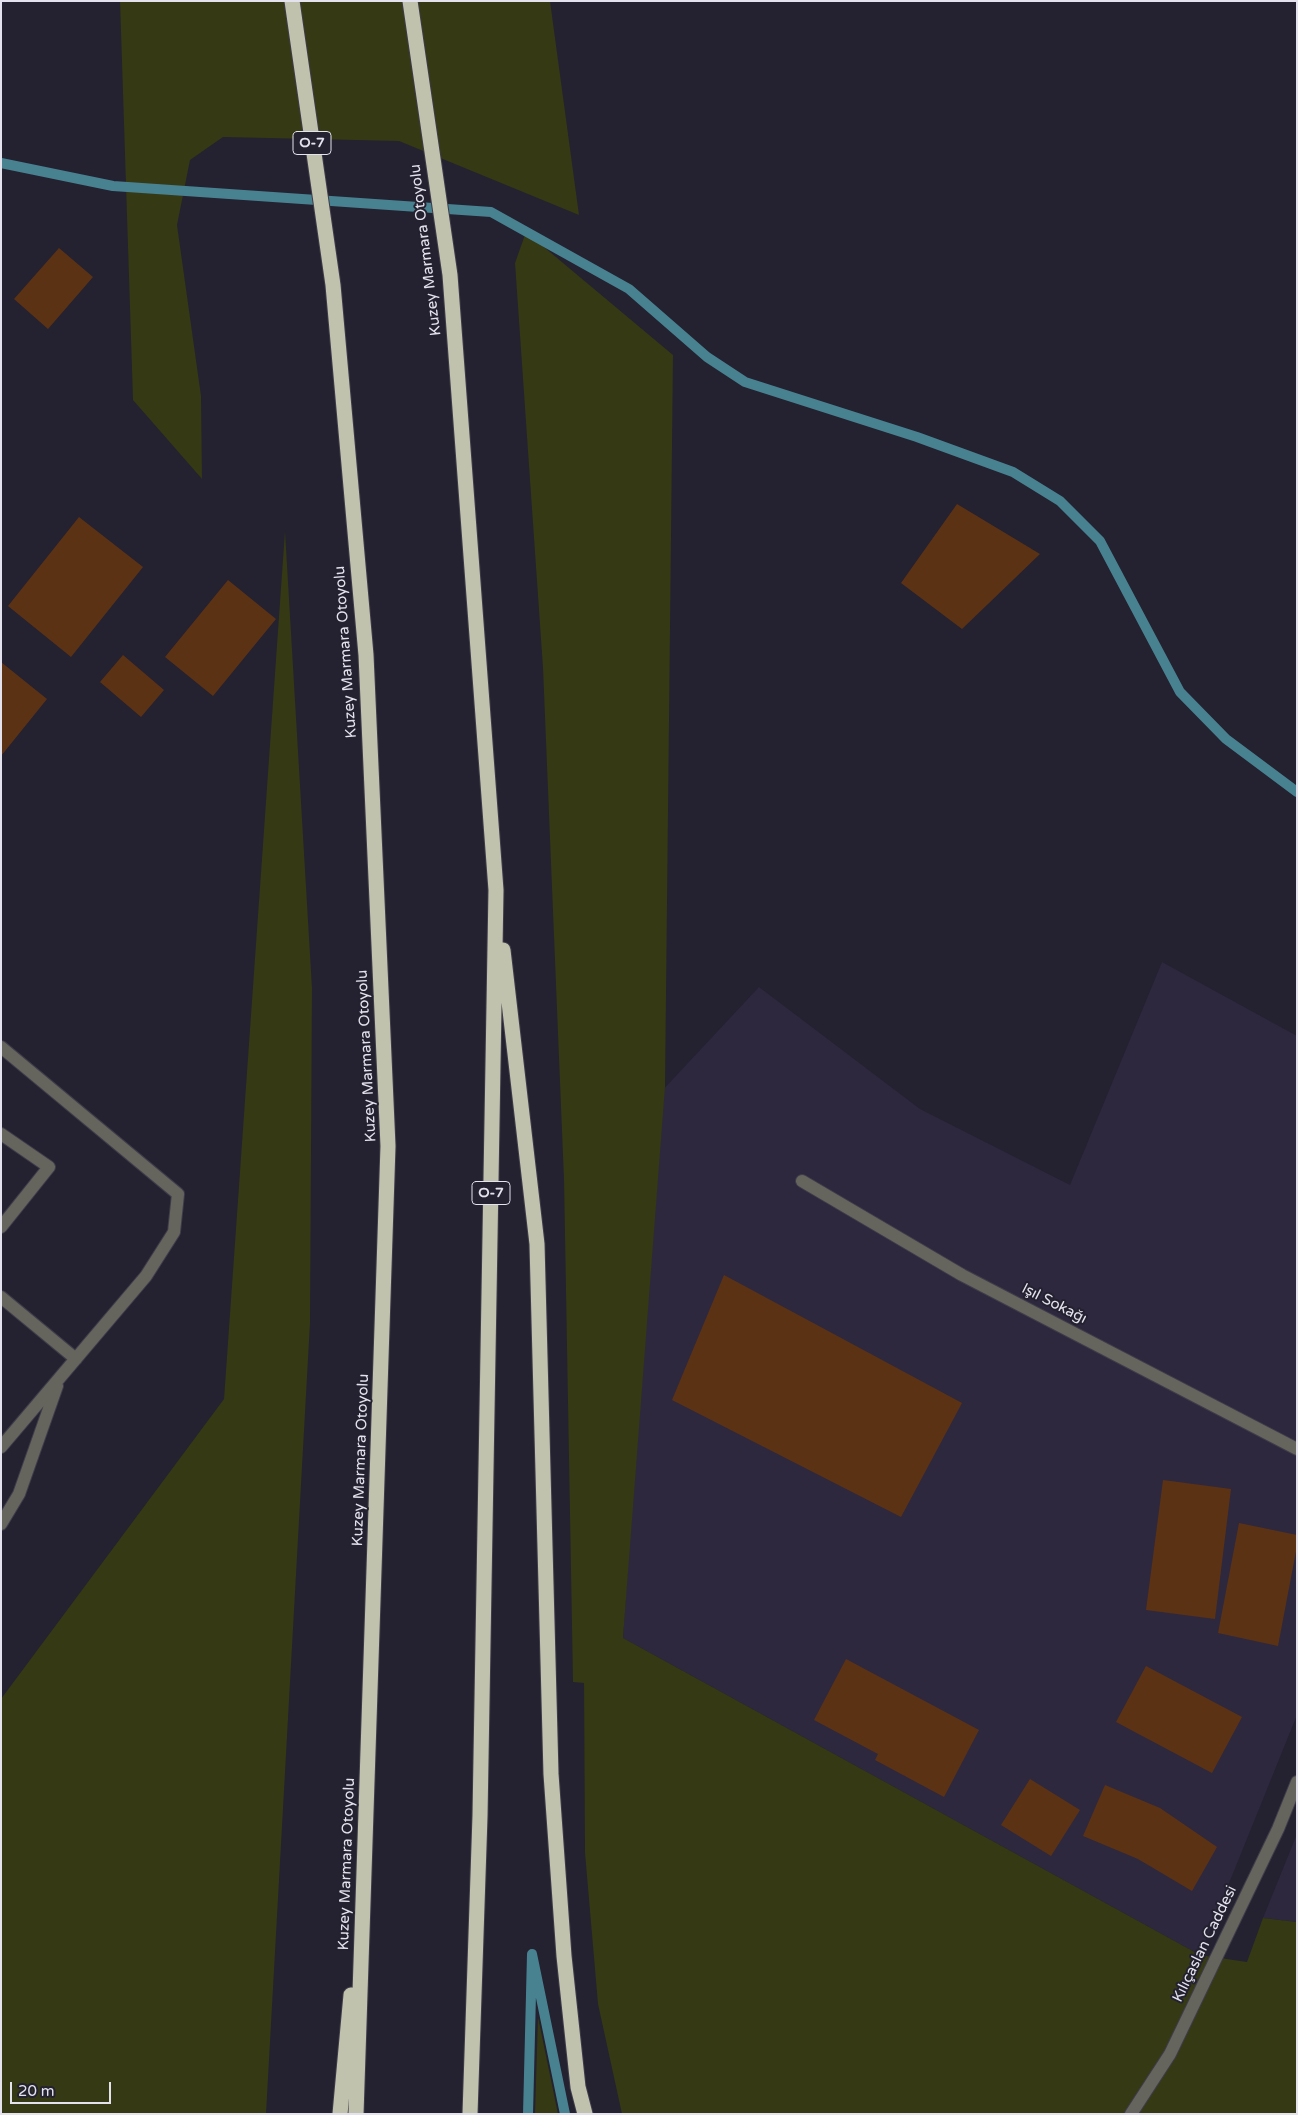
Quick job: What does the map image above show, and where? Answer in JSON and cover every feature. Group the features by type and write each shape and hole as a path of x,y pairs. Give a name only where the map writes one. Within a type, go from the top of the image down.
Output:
{"highway":[{"name":"Kuzey Marmara Otoyolu","path":"292,1 333,285 366,655 388,1146 356,2114"},
{"name":"Kuzey Marmara Otoyolu","path":"410,1 450,275 496,890 480,1816 470,2114"},
{"path":"496,890 537,1244 551,1774 564,1956 578,2087 585,2114"},
{"path":"340,2114 366,1832"}],"street":[{"path":"1,1048 178,1194 174,1232 146,1276 1,1447"},
{"path":"1,1134 49,1167 1,1227"},
{"name":"Işıl Sokağı","path":"802,1181 962,1275 1297,1449"},
{"path":"1,1297 76,1358"},
{"path":"1,1524 19,1494 59,1379"},
{"name":"Kılıçaslan Caddesi","path":"1131,2114 1170,2054 1278,1829 1297,1782"}],"shaded area":[{"path":"1162,962 1297,1036 1297,1715 1200,1955 623,1638 659,1094 759,987 920,1109 1070,1185"},
{"path":"1297,1834 1297,1922 1263,1918"}],"green space":[{"path":"120,1 550,1 579,215 399,141 223,137 190,160 177,225 201,396 202,479 133,400"},
{"path":"526,232 673,355 665,1087 623,1638 1200,1955 1247,1962 1263,1918 1297,1922 1297,2114 622,2114 598,2004 585,1853 584,1683 573,1682 564,1180 543,668 515,263"},
{"path":"285,531 312,988 310,1323 266,2114 1,2114 1,1699 224,1399"},
{"path":"538,2017 558,2114 535,2114"}],"building":[{"path":"59,248 93,277 48,329 14,299"},
{"path":"957,504 1040,554 962,629 901,583"},
{"path":"79,517 143,567 71,657 8,606"},
{"path":"228,580 276,619 213,696 165,657"},
{"path":"123,655 164,690 141,717 100,682"},
{"path":"1,662 47,699 1,756"},
{"path":"724,1275 962,1403 901,1517 672,1400"},
{"path":"1163,1480 1231,1489 1215,1619 1146,1610"},
{"path":"1239,1523 1297,1535 1297,1546 1278,1646 1218,1633"},
{"path":"846,1659 979,1730 944,1797 875,1760 878,1754 814,1720"},
{"path":"1146,1666 1242,1717 1212,1773 1116,1722"},
{"path":"1030,1779 1080,1810 1051,1856 1001,1825"},
{"path":"1105,1785 1160,1808 1217,1847 1192,1891 1138,1859 1083,1836"}],"waterway":[{"path":"1,163 113,186 491,212 629,289 707,357 745,382 917,437 1013,472 1060,501 1100,541 1180,692 1226,739 1297,792"},
{"path":"528,2114 532,1954 565,2114"}]}
